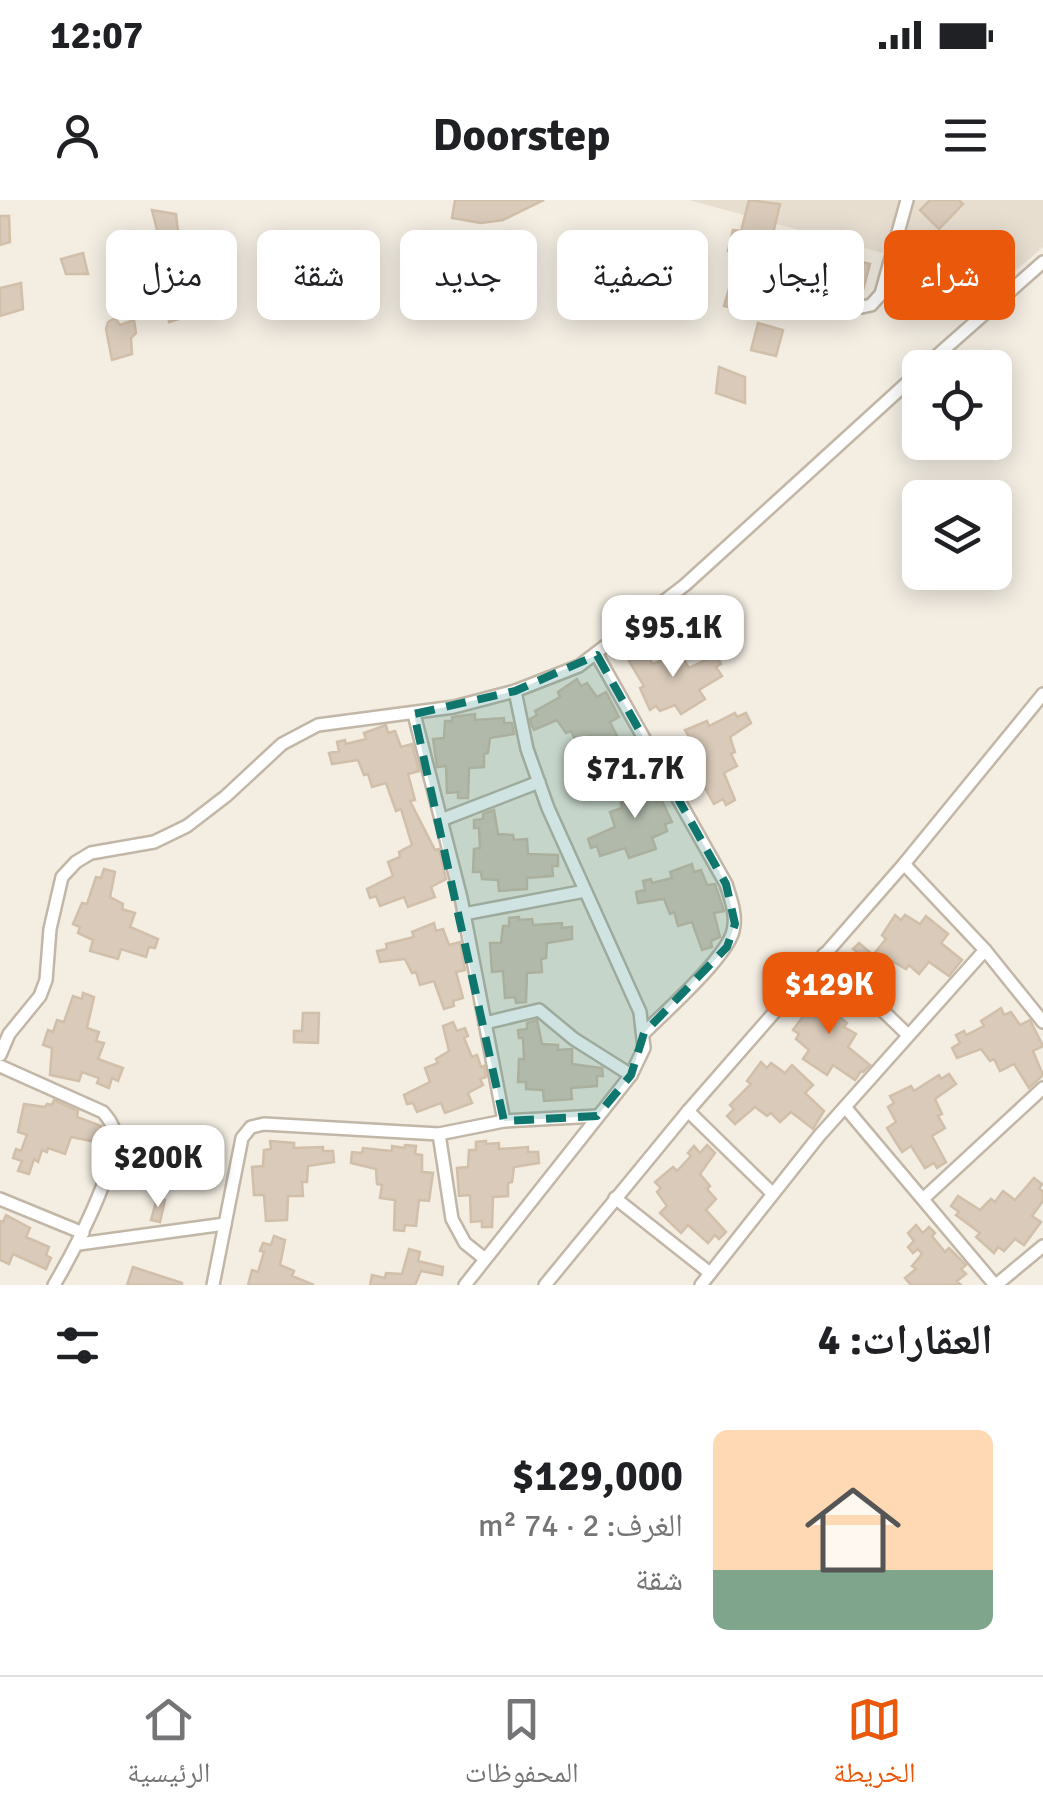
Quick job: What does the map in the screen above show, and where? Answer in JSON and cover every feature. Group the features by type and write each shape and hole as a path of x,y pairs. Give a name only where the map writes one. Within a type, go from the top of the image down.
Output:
{"street":[{"path":"864,307 881,294 907,200"},
{"path":"943,350 1043,262"},
{"path":"0,1055 8,1034 40,996 62,877 76,862 90,853 154,842 187,826 282,744 318,725 454,708 515,691 579,666 685,584 902,387"},
{"path":"597,655 726,884 733,907 734,924 727,947 644,1033"},
{"path":"464,1285 630,1075 644,1048 640,1012 526,749 515,691"},
{"path":"545,1285 688,1111 904,864 1043,694"},
{"path":"414,714 464,914 504,1121"},
{"path":"441,820 539,782"},
{"path":"904,864 985,950 1043,1022"},
{"path":"464,914 585,891"},
{"path":"701,1285 771,1192 985,950"},
{"path":"824,954 908,1035"},
{"path":"485,1023 538,1010 630,1075"},
{"path":"0,1066 103,1112 115,1136 104,1179 81,1239 54,1285"},
{"path":"923,1199 1043,1088"},
{"path":"845,1107 996,1285 1043,1246"},
{"path":"688,1111 771,1192"},
{"path":"213,1285 242,1138 251,1127 264,1124 439,1134 504,1121 597,1116"},
{"path":"439,1134 452,1219 465,1243 485,1259"},
{"path":"615,1198 710,1273"},
{"path":"0,1199 81,1239 226,1224"}],"highlighted area":[{"path":"597,655 726,884 735,924 727,947 644,1033 631,1075 597,1116 504,1121 414,714 515,691"}],"shaded area":[{"path":"689,200 1043,200 1043,247 1015,271 1015,230 884,230 884,253 864,248 864,230 798,230"}],"building":[{"path":"455,200 544,200 503,220 481,223 452,218"},
{"path":"749,200 780,204 774,230 741,230"},
{"path":"930,200 959,200 963,204 939,229 920,210"},
{"path":"152,210 176,214 178,230 157,230"},
{"path":"0,216 9,216 10,242 0,245"},
{"path":"83,253 88,274 66,274 61,259"},
{"path":"864,263 870,264 864,286"},
{"path":"21,283 23,309 0,316 0,288"},
{"path":"116,320 120,325 134,320 132,354 112,360 108,322"},
{"path":"758,323 783,330 776,356 751,350"},
{"path":"719,367 745,377 745,403 716,393"},
{"path":"638,644 653,664 667,658 670,662 681,655 689,668 716,655 721,664 716,667 722,676 699,690 705,699 681,714 675,705 650,710 640,688 644,686 629,661 633,658 628,650"},
{"path":"577,679 581,686 587,683 597,697 606,692 619,717 610,722 622,746 606,760 590,736 577,743 571,731 566,733 557,720 534,730 532,726 530,719 537,715 535,711 560,697 558,692"},
{"path":"735,713 737,717 746,713 751,723 730,737 735,752 731,754 737,766 724,773 735,800 726,805 723,799 714,804 701,781 692,786 679,760 688,756 683,740 689,737 685,730 707,721 709,726"},
{"path":"475,714 475,720 504,718 504,723 512,723 514,734 490,738 484,767 469,768 468,798 458,798 458,792 447,793 446,766 437,767 433,739 444,738 445,721"},
{"path":"386,725 388,733 395,731 401,747 412,744 419,771 408,774 415,800 410,801 435,850 439,849 446,879 431,887 435,897 408,907 404,897 380,906 376,896 370,898 367,889 393,876 388,862 412,845 401,809 396,811 386,783 372,787 358,760 332,764 329,753 339,751 337,742 366,739 364,733"},
{"path":"639,767 642,777 647,775 656,802 662,801 672,822 665,824 667,831 652,838 656,849 629,858 625,848 600,856 597,846 591,848 588,839 615,827 610,812 622,808 621,803 634,796 628,771"},
{"path":"494,810 498,834 513,835 514,840 527,839 528,854 558,855 558,866 552,866 553,876 527,878 527,889 499,891 498,880 482,879 481,872 473,872 474,849 480,848 479,828 474,828 474,820 483,819 483,814"},
{"path":"692,864 694,872 701,870 707,885 715,884 724,911 714,913 720,937 711,941 712,947 702,950 692,922 678,926 664,899 638,903 636,892 645,890 643,881 672,878 670,872"},
{"path":"104,869 115,872 110,897 123,904 122,909 135,913 130,927 158,939 155,948 149,947 146,957 121,949 118,959 90,951 93,940 78,933 80,927 73,924 82,903 87,904 96,877 101,878"},
{"path":"895,915 901,920 905,915 920,924 926,916 948,934 941,943 962,960 949,976 929,962 919,974 909,965 906,969 892,961 874,979 865,972 872,964 853,949 859,943 873,955 886,939 882,935"},
{"path":"509,918 532,919 533,925 562,923 562,928 572,927 572,939 547,943 546,958 541,959 542,972 527,973 526,1002 516,1003 515,997 505,998 503,971 492,972 490,943 501,943 503,926 509,926"},
{"path":"434,923 436,931 443,929 449,945 460,942 465,970 456,972 463,998 444,1009 434,981 420,985 416,972 412,973 405,959 380,962 377,951 387,949 386,944 414,937 412,932"},
{"path":"837,984 846,990 841,998 846,1002 835,1013 847,1023 844,1027 856,1034 848,1047 870,1065 855,1080 833,1065 827,1075 803,1059 809,1050 796,1039 799,1034 793,1030 807,1011 812,1014 823,997 819,994 824,987 832,992"},
{"path":"83,993 94,997 87,1028 99,1032 96,1041 104,1043 98,1059 123,1068 118,1081 112,1078 109,1088 97,1083 99,1078 82,1072 79,1081 50,1075 52,1048 43,1045 48,1030 53,1032 57,1020 64,1022 73,996 82,999"},
{"path":"1001,1008 1004,1015 1011,1012 1020,1025 1030,1020 1043,1046 1033,1051 1043,1075 1029,1088 1014,1064 1000,1071 994,1059 990,1061 981,1049 957,1058 952,1048 960,1043 956,1035 964,1031 966,1035 984,1026 981,1021"},
{"path":"303,1013 319,1013 318,1043 294,1042 294,1031 302,1031"},
{"path":"537,1020 542,1044 558,1045 558,1050 572,1049 572,1064 602,1068 603,1076 597,1076 597,1086 571,1088 572,1099 544,1101 543,1090 526,1089 526,1082 518,1082 519,1059 524,1059 523,1038 519,1038 518,1030 527,1029 527,1023"},
{"path":"453,1022 457,1031 465,1028 468,1036 464,1038 472,1057 477,1055 481,1067 484,1066 486,1077 480,1079 483,1085 468,1093 472,1103 445,1113 441,1103 417,1112 413,1103 407,1104 404,1095 430,1082 425,1068 438,1063 436,1059 449,1051 443,1026"},
{"path":"761,1062 767,1068 771,1063 785,1073 792,1065 813,1085 805,1093 824,1111 813,1129 791,1112 780,1122 771,1113 767,1116 755,1107 735,1124 727,1116 734,1109 730,1105 751,1084 747,1081"},
{"path":"949,1074 956,1084 935,1099 945,1128 932,1136 946,1162 937,1168 934,1163 925,1168 911,1146 902,1152 887,1128 896,1122 888,1107 894,1103 890,1096 911,1086 914,1091 939,1075 941,1079"},
{"path":"54,1100 78,1111 77,1117 101,1126 96,1142 71,1137 65,1154 42,1150 29,1174 18,1171 22,1161 13,1158 16,1149 21,1151 27,1135 18,1132 24,1104 45,1107"},
{"path":"270,1141 294,1143 294,1148 323,1147 323,1151 333,1151 334,1162 308,1166 307,1182 302,1182 303,1196 288,1196 287,1220 266,1221 264,1195 254,1195 252,1167 263,1166 264,1150 271,1149"},
{"path":"476,1142 499,1143 499,1149 528,1147 528,1152 538,1152 539,1163 514,1167 508,1196 493,1197 492,1227 482,1227 482,1221 471,1222 470,1195 459,1196 457,1168 468,1167 469,1150 476,1150"},
{"path":"707,1145 715,1153 700,1174 716,1199 706,1210 726,1232 719,1239 715,1235 708,1243 688,1225 681,1233 660,1213 667,1206 655,1182 673,1167 677,1171 691,1156 688,1153 694,1146 700,1153"},
{"path":"392,1146 416,1146 415,1154 422,1155 422,1172 433,1173 429,1201 419,1200 416,1226 405,1225 404,1231 394,1230 395,1200 380,1198 382,1185 377,1184 376,1169 351,1163 352,1152 362,1153 363,1148 392,1151"},
{"path":"1034,1178 1042,1184 1039,1189 1043,1191 1043,1201 1032,1216 1041,1222 1024,1245 1015,1239 1004,1251 998,1247 994,1253 976,1237 980,1233 956,1215 959,1212 951,1206 958,1196 980,1210 991,1199 995,1202 1003,1191 1015,1200"},
{"path":"157,1198 165,1200 160,1222 151,1220"},
{"path":"6,1215 30,1228 26,1237 49,1247 46,1255 51,1258 46,1269 13,1254 9,1264 0,1260 0,1221"},
{"path":"916,1225 923,1233 929,1227 945,1252 949,1248 966,1265 961,1269 966,1274 957,1281 961,1285 911,1285 905,1278 916,1269 912,1266 922,1254 918,1249 913,1253 908,1247 914,1241 908,1233"},
{"path":"274,1236 285,1240 280,1265 294,1271 292,1276 314,1285 248,1285 252,1270 258,1272 263,1243 271,1245"},
{"path":"409,1249 420,1252 418,1261 443,1267 442,1275 421,1271 415,1285 370,1285 372,1275 385,1278 386,1273 402,1274"},
{"path":"133,1267 182,1283 182,1285 127,1285"}]}
